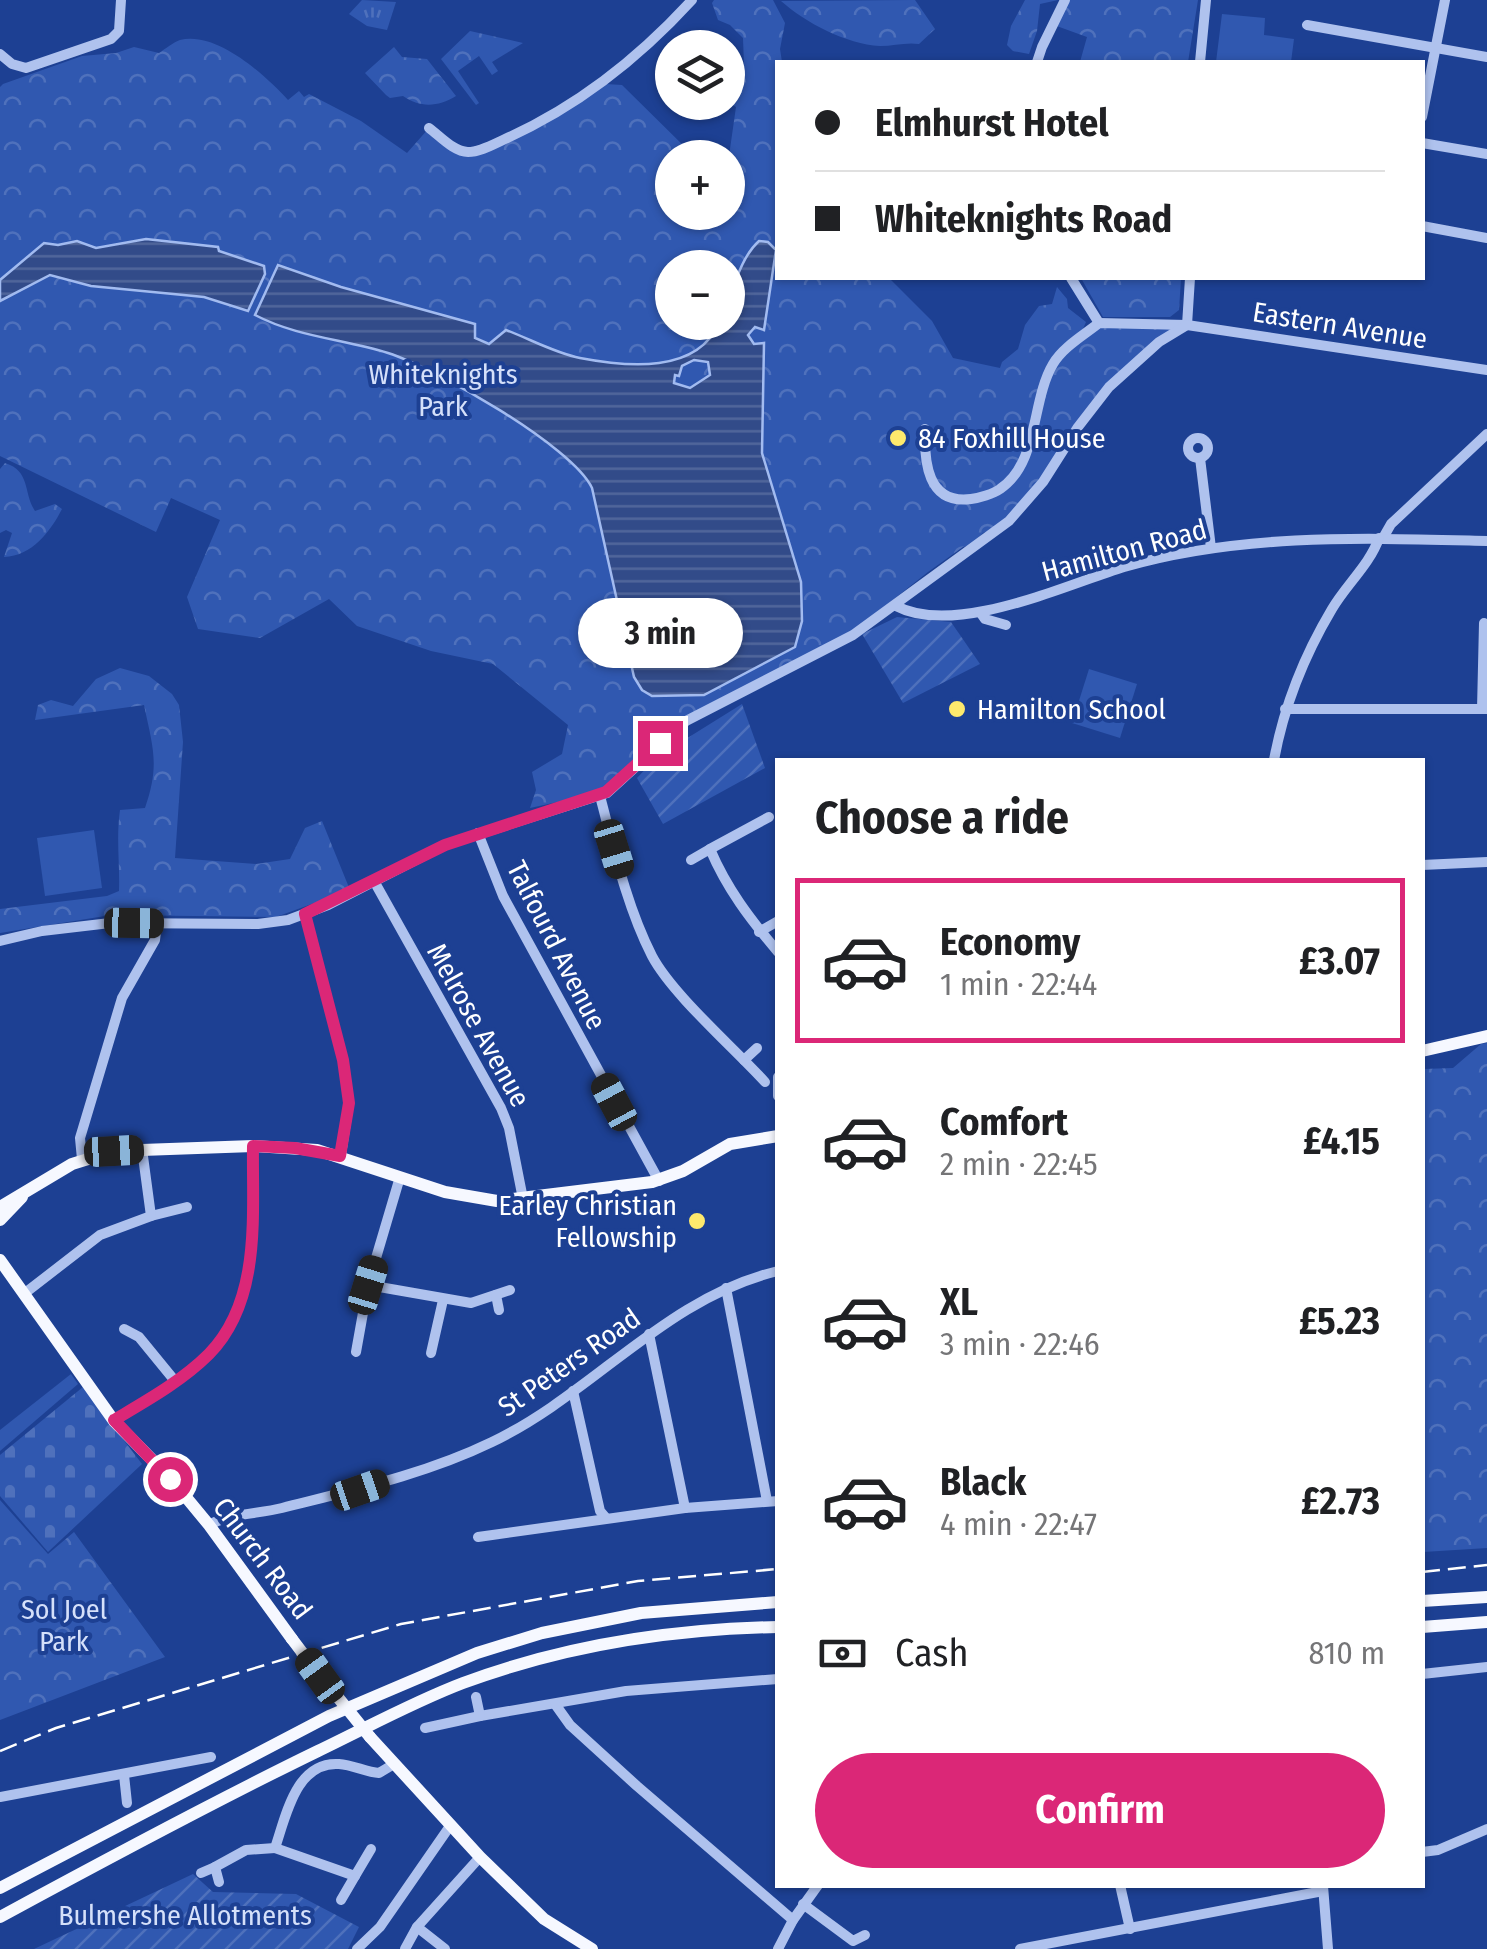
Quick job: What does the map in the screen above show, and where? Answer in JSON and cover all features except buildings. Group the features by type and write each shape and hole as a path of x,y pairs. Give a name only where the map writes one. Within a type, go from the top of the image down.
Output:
{"main road":[{"path":"1425,1050 1487,1036"},
{"path":"0,1207 82,1160 114,1151 295,1148 340,1156 469,1198 524,1198 659,1180 730,1144 775,1136"},
{"path":"0,1220 24,1195"},
{"name":"Church Road","path":"0,1260 114,1420 208,1525 370,1738 450,1826 544,1919 592,1949"},
{"path":"1425,1602 1487,1597"},
{"path":"0,1888 329,1716 447,1664 542,1633 609,1618 775,1602"},
{"path":"1425,1626 1487,1622"},
{"path":"0,1917 280,1769 463,1683 618,1642 701,1631 775,1627"}],"street":[{"path":"0,54 12,64 26,68 111,38 119,31 122,0"},
{"path":"429,128 460,151 472,152 538,124 622,68 692,0"},
{"path":"1038,60 1065,0"},
{"path":"1200,60 1206,0"},
{"path":"1425,101 1445,0"},
{"path":"1307,24 1487,57"},
{"path":"1425,143 1487,154"},
{"path":"1425,227 1487,238"},
{"path":"925,429 926,471 946,496 954,500 974,499 1000,489 1016,471 1030,442 1043,384 1056,359 1100,323 1072,280"},
{"path":"0,941 110,923 258,924 288,920 415,858 478,833 600,796 614,788 686,721 853,635 1009,522 1043,482 1109,387 1159,342 1187,324 1190,280"},
{"name":"Eastern Avenue","path":"1100,323 1187,324 1487,370"},
{"path":"1274,758 1286,709 1316,638 1381,538 1487,434"},
{"path":"1200,458 1212,548"},
{"name":"Hamilton Road","path":"896,606 926,613 980,612 1121,568 1212,548 1343,537 1487,541"},
{"path":"980,612 984,619 1006,625"},
{"path":"1286,709 1484,709 1484,623"},
{"path":"600,796 631,904 653,958 765,1082"},
{"path":"691,860 768,817"},
{"name":"Talfourd Avenue","path":"478,833 503,896 659,1180"},
{"path":"710,849 724,880 775,949"},
{"path":"1425,865 1487,862"},
{"name":"Melrose Avenue","path":"374,881 501,1108 510,1128 524,1198"},
{"path":"305,914 343,1060 349,1103 340,1156"},
{"path":"759,932 775,923"},
{"path":"82,1160 80,1138 118,1013 155,940 157,924"},
{"path":"744,1060 757,1048"},
{"path":"114,1420 175,1381 210,1353 226,1333 248,1272 253,1240 253,1146"},
{"path":"142,1149 150,1216"},
{"path":"356,1352 368,1285 400,1177"},
{"path":"25,1293 100,1236 150,1216 187,1207"},
{"name":"St Peters Road","path":"208,1525 360,1490 492,1442 573,1392 674,1316 726,1288 775,1273"},
{"path":"368,1285 471,1303 510,1290"},
{"path":"478,1537 686,1508 772,1501 726,1288"},
{"path":"496,1295 500,1310"},
{"path":"430,1354 443,1300"},
{"path":"124,1328 140,1337 175,1381"},
{"path":"650,1334 686,1508"},
{"path":"360,1339 374,1343"},
{"path":"573,1392 600,1511 606,1518"},
{"path":"1425,1674 1487,1667"},
{"path":"425,1728 626,1691 775,1678"},
{"path":"476,1697 480,1716"},
{"path":"556,1704 570,1725 793,1920"},
{"path":"0,1797 211,1757"},
{"path":"275,1848 302,1780 325,1765 343,1764 380,1773 394,1764"},
{"path":"124,1775 127,1803"},
{"path":"356,1949 380,1928 450,1826"},
{"path":"1425,1852 1487,1831"},
{"path":"202,1874 246,1850 275,1848 355,1876"},
{"path":"341,1900 371,1850"},
{"path":"404,1949 418,1927 480,1857"},
{"path":"215,1867 219,1882"},
{"path":"778,1949 816,1888"},
{"path":"1121,1888 1130,1929"},
{"path":"1020,1949 1323,1888 1328,1949"},
{"path":"803,1904 853,1941 864,1935"},
{"path":"418,1927 445,1949"}],"green space":[{"path":"362,0 396,2 387,30 367,26 349,14"},
{"name":"Whiteknights Park","path":"714,0 773,0 785,23 782,60 775,60 775,280 891,280 932,321 953,358 1000,368 1018,349 1025,325 1039,306 1052,304 1057,287 1067,299 1068,308 1086,322 1082,331 1099,323 1179,324 1108,385 1010,522 983,533 851,633 673,724 613,786 599,793 530,808 536,790 532,772 562,754 568,725 493,664 431,651 357,626 329,599 260,638 198,629 187,597 220,520 171,498 156,532 0,456 3,84 82,56 134,47 159,53 180,40 194,39 239,57 288,100 299,91 304,97 309,94 361,121 407,153 429,128 472,153 605,84 622,85 678,140 655,140 655,230 745,230 745,140 731,140 734,120 745,120 745,30 735,30 718,20"},
{"path":"915,0 935,29 919,44 880,46 827,31 781,1"},
{"path":"1025,0 1058,0 1040,4 1029,54 1013,51 1007,45 1011,26"},
{"path":"1067,0 1198,0 1188,60 1081,60 1087,37 1054,25"},
{"path":"1222,14 1265,18 1264,35 1294,39 1291,60 1216,60"},
{"path":"470,31 523,43 492,62 498,71 492,75 479,56 458,71 479,103 476,105 441,59"},
{"path":"394,47 402,57 427,59 456,96 429,105 386,95 365,73"},
{"path":"1082,280 1181,280 1179,310 1170,317 1103,317"},
{"path":"5,463 23,477 35,511 55,504 62,509 39,541 23,552 4,557 12,533 0,533 0,469"},
{"path":"897,617 951,622 980,664 903,703 862,634"},
{"path":"120,668 149,676 172,694 179,705 183,742 175,858 256,864 290,859 305,828 322,821 350,890 276,917 111,915 0,933 0,909 107,896 119,891 120,810 145,808 154,768 144,705 35,720 38,705 51,700 73,706 96,679"},
{"path":"1089,669 1137,684 1120,738 1072,723"},
{"path":"742,704 765,768 663,824 637,778 657,757"},
{"path":"94,830 102,888 45,896 37,838"},
{"path":"1487,1043 1487,1548 1425,1552 1425,1069 1453,1068"},
{"path":"71,1374 78,1384 0,1451 0,1430"},
{"path":"83,1387 142,1464 48,1552 0,1496 0,1455"},
{"name":"Sol Joel Park","path":"0,1500 48,1554 74,1532 165,1657 0,1720"},
{"name":"Bulmershe Allotments","path":"193,1874 213,1892 296,1894 359,1927 348,1949 34,1949"}],"shaded area":[{"path":"146,239 218,247 219,251 264,266 265,274 248,311 204,297 91,286 50,275 0,301 0,280 44,243 77,241 96,248"},
{"path":"759,241 768,242 775,249 764,330 755,327 748,335 754,344 764,343 762,453 801,582 802,621 795,647 704,695 652,696 642,690 634,677 592,488 558,451 500,410 409,361 287,328 255,315 278,265 341,287 475,324 475,338 489,344 506,330 580,358 618,364 659,363 678,359 709,340 745,340 745,259","holes":["694,360 708,362 710,375 690,388 674,383 675,375 679,376 682,366"]}],"railway":[{"path":"1425,1572 1487,1565"},
{"path":"0,1751 56,1728 401,1624 638,1581 775,1569"}],"place":[{"name":"84 Foxhill House","path":"898,438"},
{"name":"Hamilton School","path":"957,709"},
{"name":"Earley Christian Fellowship","path":"697,1221"}],"route":[{"path":"170,1479 114,1420 190,1370 226,1333 248,1272 253,1240 253,1146 317,1150 340,1156 349,1103 343,1060 305,914 445,845 606,792 660,743"}]}
